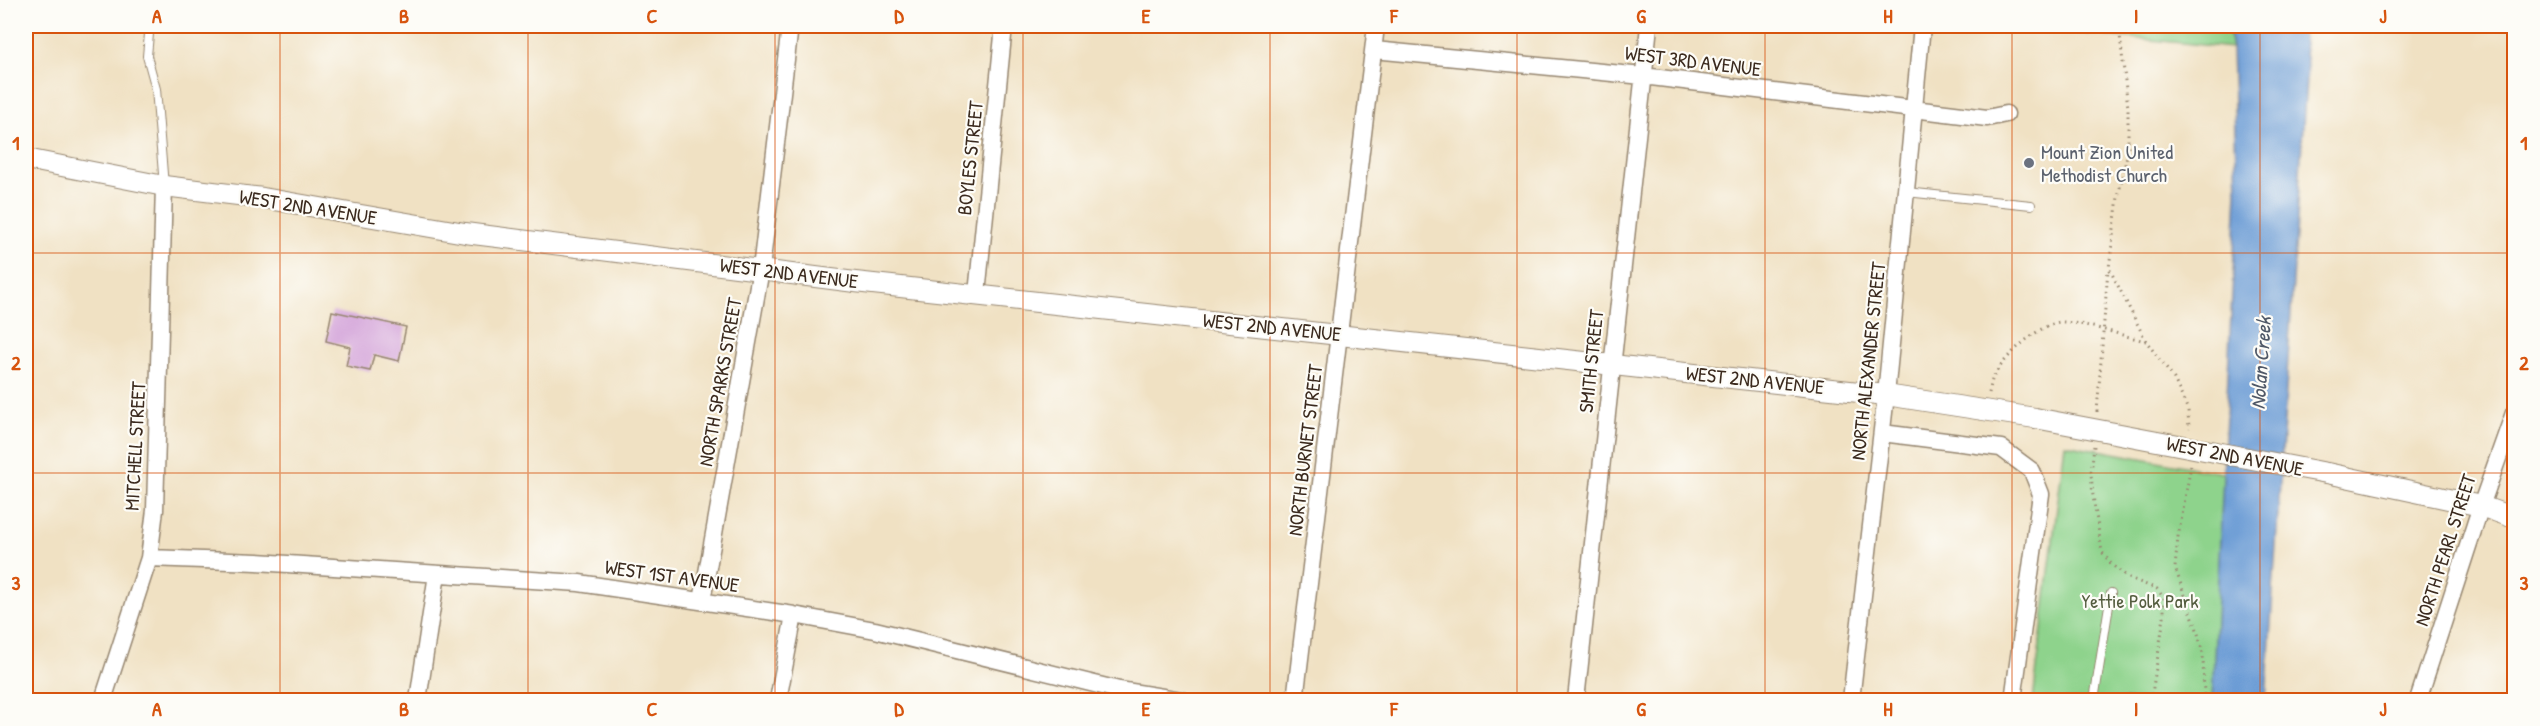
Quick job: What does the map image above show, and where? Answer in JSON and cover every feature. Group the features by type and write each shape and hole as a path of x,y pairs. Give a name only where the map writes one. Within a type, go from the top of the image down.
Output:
{"street":[{"name":"NORTH SPARKS STREET","path":"702,602 761,269 790,26"},
{"name":"BOYLES STREET","path":"977,294 1004,26"},
{"name":"NORTH BURNET STREET","path":"1295,700 1376,26"},
{"name":"SMITH STREET","path":"1576,700 1649,26"},
{"name":"NORTH ALEXANDER STREET","path":"1851,700 1882,433 1922,26"},
{"name":"WEST 3RD AVENUE","path":"1374,50 1644,76 1988,118 2006,114"},
{"name":"WEST 2ND AVENUE","path":"26,159 164,186 263,198 465,233 977,294 1886,395 2035,418 2326,473 2481,506 2514,518"},
{"name":"MITCHELL STREET","path":"103,700 149,558 157,442 164,186"},
{"name":"NORTH PEARL STREET","path":"2418,700 2481,506 2514,414"},
{"path":"1882,433 2001,448 2032,471 2041,494 2013,700"},
{"name":"WEST 1ST AVENUE","path":"149,558 579,583 794,615 875,630 1119,690 1181,700"},
{"path":"418,700 437,574"},
{"path":"778,700 794,615"}],"lane":[{"path":"149,34 147,56 156,89 164,186"},
{"path":"1906,192 2031,205"},
{"path":"2094,700 2111,593"}],"path":[{"path":"2096,414 2109,268 2118,197 2128,150 2128,108 2119,26"},
{"path":"2109,268 2146,341 2174,379 2188,410 2190,431"},
{"path":"1986,410 1992,379 2006,359 2028,338 2046,327 2062,322 2146,341"},
{"path":"2094,438 2091,473 2103,552 2112,565 2129,578 2157,589 2164,598 2164,617 2152,699"},
{"path":"2191,460 2175,568 2203,653 2204,700"},
{"path":"2129,693 2152,699 2168,700"}],"green space":[{"path":"2009,26 2228,26 2232,48"},
{"name":"Yettie Polk Park","path":"2065,444 2244,477 2226,700 2033,700"}],"water":[{"name":"Nolan Creek","path":"2228,26 2301,26 2307,64 2266,700 2212,700 2237,192 2232,48"}],"building":[{"path":"332,311 406,327 399,361 374,355 370,371 346,366 350,347 326,341"}],"place":[{"name":"Mount Zion United Methodist Church","path":"2029,163"}]}
